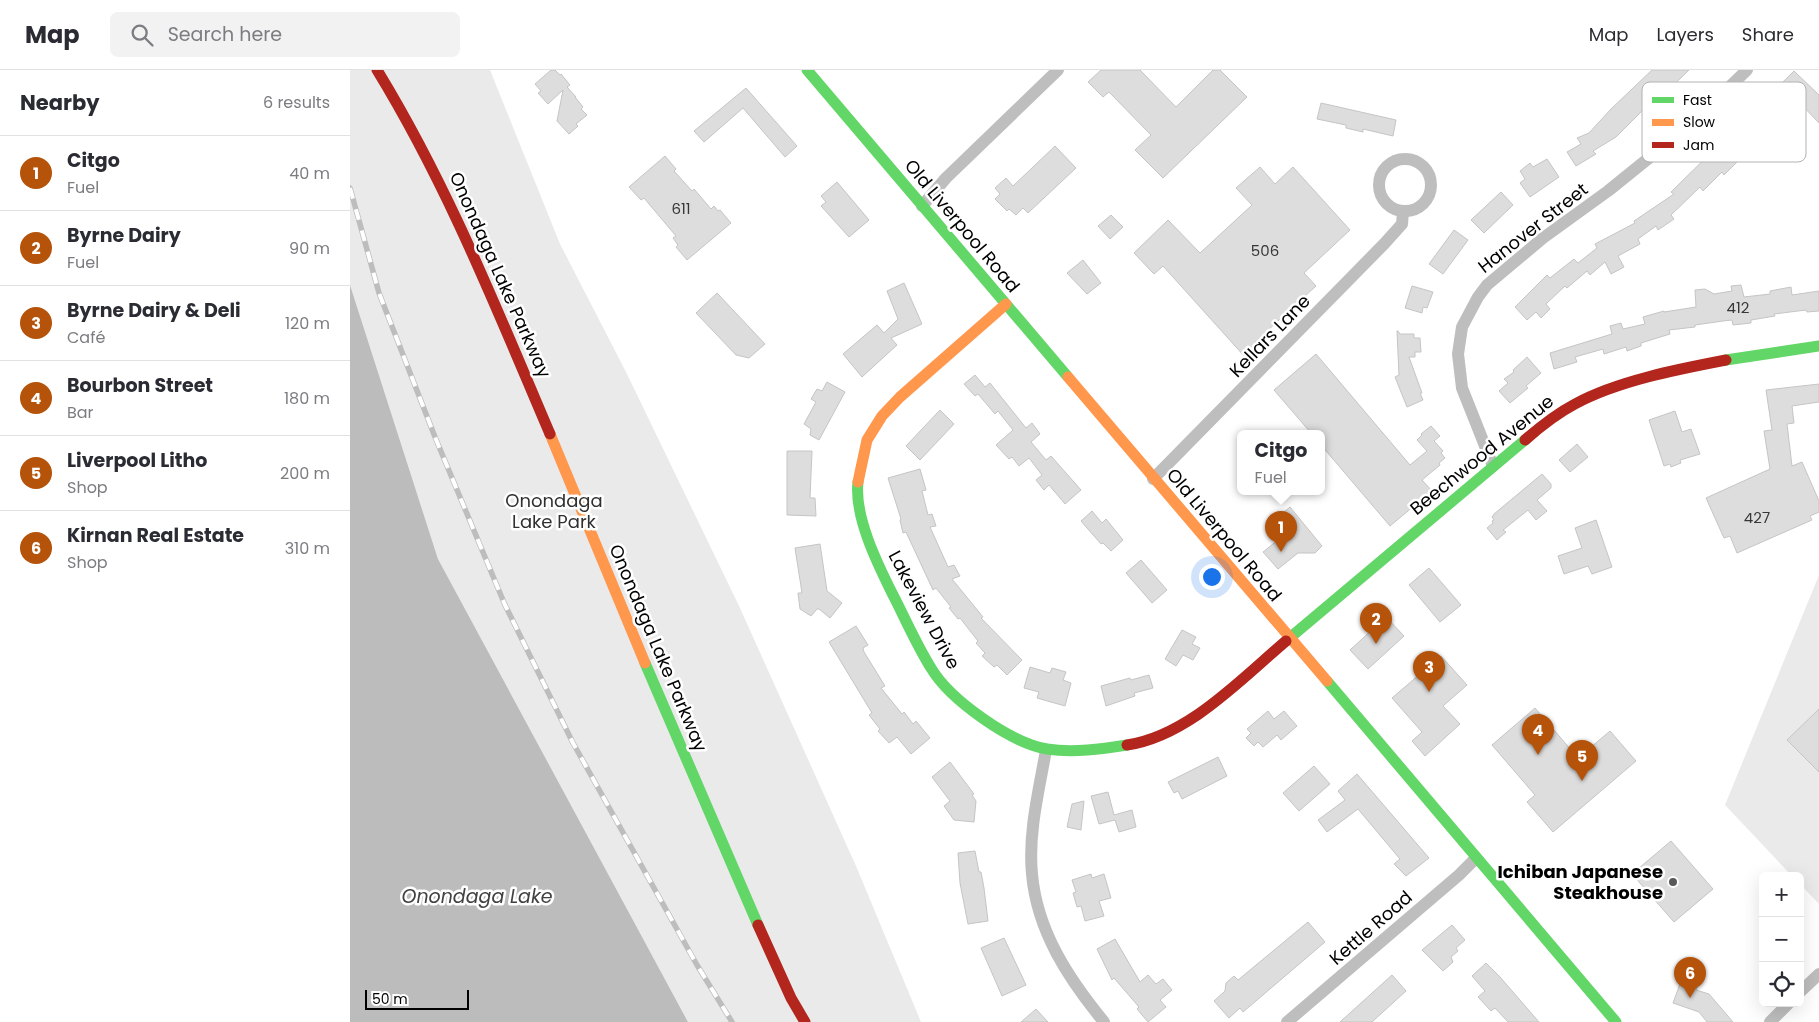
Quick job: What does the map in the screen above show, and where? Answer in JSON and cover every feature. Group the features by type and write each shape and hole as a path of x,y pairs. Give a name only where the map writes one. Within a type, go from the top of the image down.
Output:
{"main road":[{"name":"Onondaga Lake Parkway","path":"377,70 402,107 450,202 705,805 791,998 805,1022"},
{"name":"Old Liverpool Road","path":"807,70 1616,1022"},
{"name":"Lakeview Drive","path":"1006,304 900,397 882,416 867,440 859,472 857,491 859,507 876,562 931,669 940,681 981,717 1029,744 1046,750 1100,748 1140,743 1176,729 1207,707 1289,639"},
{"name":"Beechwood Avenue","path":"1289,639 1548,420 1577,403 1621,386 1683,368 1737,357 1819,346"}],"street":[{"path":"922,206 946,178 1058,70"},
{"name":"Hanover Street","path":"1735,82 1747,70"},
{"path":"1405,159 1421,164 1427,170 1432,186 1426,202 1419,208 1403,212 1394,210 1387,205 1379,189 1379,180 1382,172 1388,165 1396,160 1405,159"},
{"name":"Hanover Street","path":"1493,466 1462,388 1458,354 1462,327 1478,297 1487,285 1543,238 1608,191 1644,162"},
{"name":"Kellars Lane","path":"1153,479 1384,244 1402,224 1403,212"},
{"path":"1046,750 1033,832 1032,873 1037,904 1048,937 1060,961 1078,990 1104,1022"},
{"name":"Kettle Road","path":"1287,1022 1444,888 1476,858"},
{"path":"1804,988 1819,974"},
{"path":"1770,1022 1785,1007"}],"green space":[{"name":"Onondaga Lake Park","path":"350,70 490,70 560,244 626,372 740,608 856,866 921,1022 688,1022 438,559 350,285"},
{"path":"1819,575 1819,904 1804,888 1804,872 1788,872 1725,805"}],"water":[{"name":"Onondaga Lake","path":"350,285 438,559 688,1022 350,1022"}],"building":[{"path":"551,70 561,74 570,85 567,87 576,97 583,107 581,109 587,115 576,124 578,126 569,134 557,121 563,90 548,104 538,93 541,91 535,84"},
{"path":"1101,70 1140,70 1176,107 1213,70 1220,70 1247,97 1163,178 1135,150 1151,135 1109,92 1103,97 1088,82"},
{"path":"1652,70 1689,70 1677,82 1642,82 1642,111 1616,137 1593,151 1596,154 1576,166 1567,152 1581,144 1577,138 1589,133"},
{"path":"1794,71 1805,82 1783,82"},
{"path":"1806,83 1819,95 1819,123 1806,109"},
{"path":"746,88 797,146 785,157 743,108 704,142 694,131"},
{"path":"1321,103 1396,120 1393,136 1363,129 1363,132 1346,128 1346,125 1317,119"},
{"path":"1055,146 1076,168 1028,213 1023,208 1016,215 1009,209 1007,211 995,199 1000,194 995,188 1006,178 1013,186"},
{"path":"665,156 676,169 674,171 692,191 694,189 711,209 714,206 718,211 720,210 731,223 687,260 676,247 678,245 673,238 676,236 644,198 641,200 629,187"},
{"path":"1547,159 1559,177 1530,197 1520,183 1525,179 1520,171 1530,163 1533,167"},
{"path":"1701,162 1737,162 1724,175 1722,172 1703,191 1700,187 1671,215 1674,219 1658,230 1656,226 1638,239 1640,244 1618,256 1624,267 1611,274 1605,262 1590,275 1587,271 1567,288 1565,286 1546,304 1550,309 1541,318 1536,312 1527,320 1515,307 1547,275 1550,278 1574,259 1578,263 1597,248 1595,244 1635,223 1634,221 1674,194 1671,192"},
{"path":"1260,167 1275,184 1293,167 1350,230 1304,273 1316,286 1254,343 1257,346 1245,357 1163,266 1154,274 1134,253 1168,220 1200,253 1252,205 1236,188"},
{"path":"837,182 869,220 849,237 821,206 826,202 821,196"},
{"path":"1501,192 1513,205 1484,233 1471,220"},
{"path":"1111,215 1123,227 1110,239 1098,226"},
{"path":"1454,230 1468,240 1443,274 1429,264"},
{"path":"1083,260 1101,283 1087,294 1067,273"},
{"path":"904,283 922,324 891,338 897,345 862,377 843,354 877,325 884,333 898,319 887,291"},
{"path":"1741,285 1744,297 1770,294 1770,291 1791,287 1792,295 1819,291 1819,311 1807,312 1806,310 1774,314 1775,316 1751,320 1751,323 1733,325 1732,320 1669,330 1670,334 1641,343 1641,346 1627,351 1626,347 1604,354 1603,349 1575,357 1577,362 1554,369 1550,353 1612,334 1610,326 1621,323 1623,329 1645,324 1643,317 1664,311 1696,307 1695,290 1705,289 1714,294 1732,291 1731,286"},
{"path":"1412,286 1433,292 1427,308 1423,307 1422,313 1405,308"},
{"path":"717,293 765,344 749,358 736,355 696,313"},
{"path":"1397,331 1400,334 1414,334 1414,338 1420,338 1421,352 1415,352 1415,357 1409,357 1423,400 1407,407 1395,377 1399,375"},
{"path":"1316,354 1410,465 1427,451 1417,440 1431,426 1440,436 1434,441 1443,451 1441,453 1445,458 1439,463 1440,465 1422,480 1432,491 1390,526 1325,450 1325,430 1308,430 1274,390"},
{"path":"1527,357 1541,373 1526,386 1528,388 1510,403 1499,391 1508,383 1504,379 1514,372 1513,370"},
{"path":"975,375 985,387 990,383 1026,428 1032,423 1040,434 1031,442 1046,460 1051,456 1081,490 1065,504 1049,485 1044,490 1036,480 1042,475 1029,458 1019,466 1012,457 1009,459 996,445 1013,430 998,411 995,414 978,394 975,396 964,384"},
{"path":"827,382 845,392 819,440 810,435 811,429 804,424 816,402 811,399 817,389 822,391"},
{"path":"1819,384 1819,402 1792,406 1794,423 1787,424 1792,466 1802,462 1819,501 1819,512 1810,516 1812,520 1737,553 1730,536 1724,538 1706,498 1770,469 1764,431 1772,430 1766,390"},
{"path":"940,410 954,424 920,460 906,446"},
{"path":"1675,411 1682,432 1691,429 1700,454 1680,460 1681,463 1671,467 1670,464 1664,466 1649,420"},
{"path":"1577,444 1588,457 1570,472 1559,460"},
{"path":"787,451 812,451 810,498 815,498 816,516 787,515"},
{"path":"920,469 926,490 922,491 928,515 932,514 936,526 930,527 948,567 954,565 960,576 952,579 983,617 981,618 1022,660 1007,675 997,665 994,667 982,656 985,653 976,643 978,641 960,618 958,619 949,608 951,607 936,588 933,590 906,532 903,533 901,519 888,478"},
{"path":"1542,474 1551,484 1551,488 1537,500 1547,511 1536,520 1528,510 1503,530 1506,532 1497,540 1487,528 1493,523 1492,517 1494,514"},
{"path":"1290,507 1322,546 1315,553 1298,553 1278,569 1263,552 1284,535 1272,522"},
{"path":"1092,511 1102,523 1106,519 1123,540 1111,551 1103,543 1101,544 1081,521"},
{"path":"1596,520 1612,567 1592,574 1588,566 1564,574 1558,556 1582,548 1575,528"},
{"path":"820,544 827,591 842,603 830,618 819,609 811,616 800,609 798,593 802,593 795,548"},
{"path":"1141,560 1167,590 1152,603 1126,573"},
{"path":"1429,568 1461,605 1440,622 1409,585"},
{"path":"1386,617 1404,636 1368,669 1350,650"},
{"path":"856,626 868,645 863,648 864,652 885,686 881,688 902,714 904,712 913,724 916,721 930,738 911,754 897,737 889,743 878,731 880,729 869,715 872,713 829,642"},
{"path":"1182,630 1196,637 1192,644 1200,648 1193,660 1183,655 1176,666 1165,659"},
{"path":"1441,656 1467,685 1443,706 1460,724 1425,756 1412,741 1422,732 1392,698"},
{"path":"1030,667 1050,673 1052,668 1066,672 1063,680 1071,683 1065,706 1037,698 1039,692 1024,688"},
{"path":"1149,675 1153,688 1134,693 1135,696 1106,706 1101,686"},
{"path":"1535,708 1578,758 1610,731 1636,761 1553,832 1527,802 1535,795 1492,745"},
{"path":"1819,709 1819,772 1787,740"},
{"path":"1268,711 1274,719 1284,711 1297,726 1281,740 1277,735 1263,747 1258,742 1254,746 1246,738 1251,733 1247,729"},
{"path":"1218,757 1227,776 1182,799 1178,791 1174,793 1168,782"},
{"path":"950,762 974,794 972,795 976,801 974,822 954,820 944,806 950,801 932,777"},
{"path":"1314,766 1330,784 1299,811 1283,793"},
{"path":"1357,774 1429,858 1406,876 1394,864 1400,859 1358,809 1327,832 1318,820 1345,800 1338,791"},
{"path":"1108,792 1114,815 1132,810 1136,827 1119,832 1115,820 1099,824 1091,796"},
{"path":"1084,801 1081,830 1067,827 1072,804"},
{"name":"Ichiban Japanese Steakhouse","path":"1671,841 1713,889 1674,922 1632,874"},
{"path":"975,851 984,888 988,921 968,924 960,883 958,853"},
{"path":"1091,874 1092,878 1104,874 1111,898 1099,901 1104,916 1085,921 1081,906 1077,907 1073,893 1076,892 1072,880"},
{"path":"1308,922 1325,942 1243,1012 1240,1008 1229,1018 1214,1001 1225,991 1226,983 1234,976 1238,980"},
{"path":"1452,925 1465,940 1456,948 1458,951 1451,957 1453,962 1443,971 1422,950"},
{"path":"1004,938 1026,985 1002,996 981,948"},
{"path":"1115,939 1140,982 1148,975 1156,984 1163,979 1172,990 1160,1000 1166,1007 1148,1022 1137,1009 1139,1007 1114,978 1112,980 1097,949"},
{"path":"1486,963 1539,1022 1508,1022 1495,1008 1491,1011 1478,997 1485,991 1472,976"},
{"path":"1392,975 1406,991 1372,1022 1340,1022"},
{"path":"1688,975 1700,981 1696,990 1709,994 1733,1022 1707,1022 1699,1012 1673,1003 1680,984 1683,985"},
{"path":"1036,1009 1048,1022 1021,1022"}],"railway":[{"path":"350,188 379,293 435,437 505,605 573,743 697,965 732,1022"}],"traffic: fast":[{"path":"807,70 1068,377"},
{"path":"1726,360 1819,346"},
{"path":"1286,641 1525,440"},
{"path":"858,482 858,495 863,524 880,568 931,668 952,693 999,729 1032,745 1067,751 1127,745"},
{"path":"645,663 758,925"},
{"path":"1327,681 1616,1022"}],"traffic: slow":[{"path":"858,482 867,440 882,416 900,397 1006,304"},
{"path":"1068,377 1327,681"},
{"path":"550,434 645,663"}],"traffic: jam":[{"path":"377,70 427,158 449,203 491,295 550,434"},
{"path":"1525,440 1555,416 1592,396 1629,382 1688,367 1726,360"},
{"path":"1127,745 1149,740 1192,718 1232,689 1286,641"},
{"path":"758,925 791,998 805,1022"}],"place":[{"name":"Citgo","path":"1281,552"},
{"name":"Byrne Dairy","path":"1376,644"},
{"name":"Byrne Dairy & Deli","path":"1429,692"},
{"name":"Bourbon Street","path":"1538,755"},
{"name":"Liverpool Litho","path":"1582,781"},
{"name":"Ichiban Japanese Steakhouse","path":"1673,882"},
{"name":"Kirnan Real Estate","path":"1690,998"}]}
